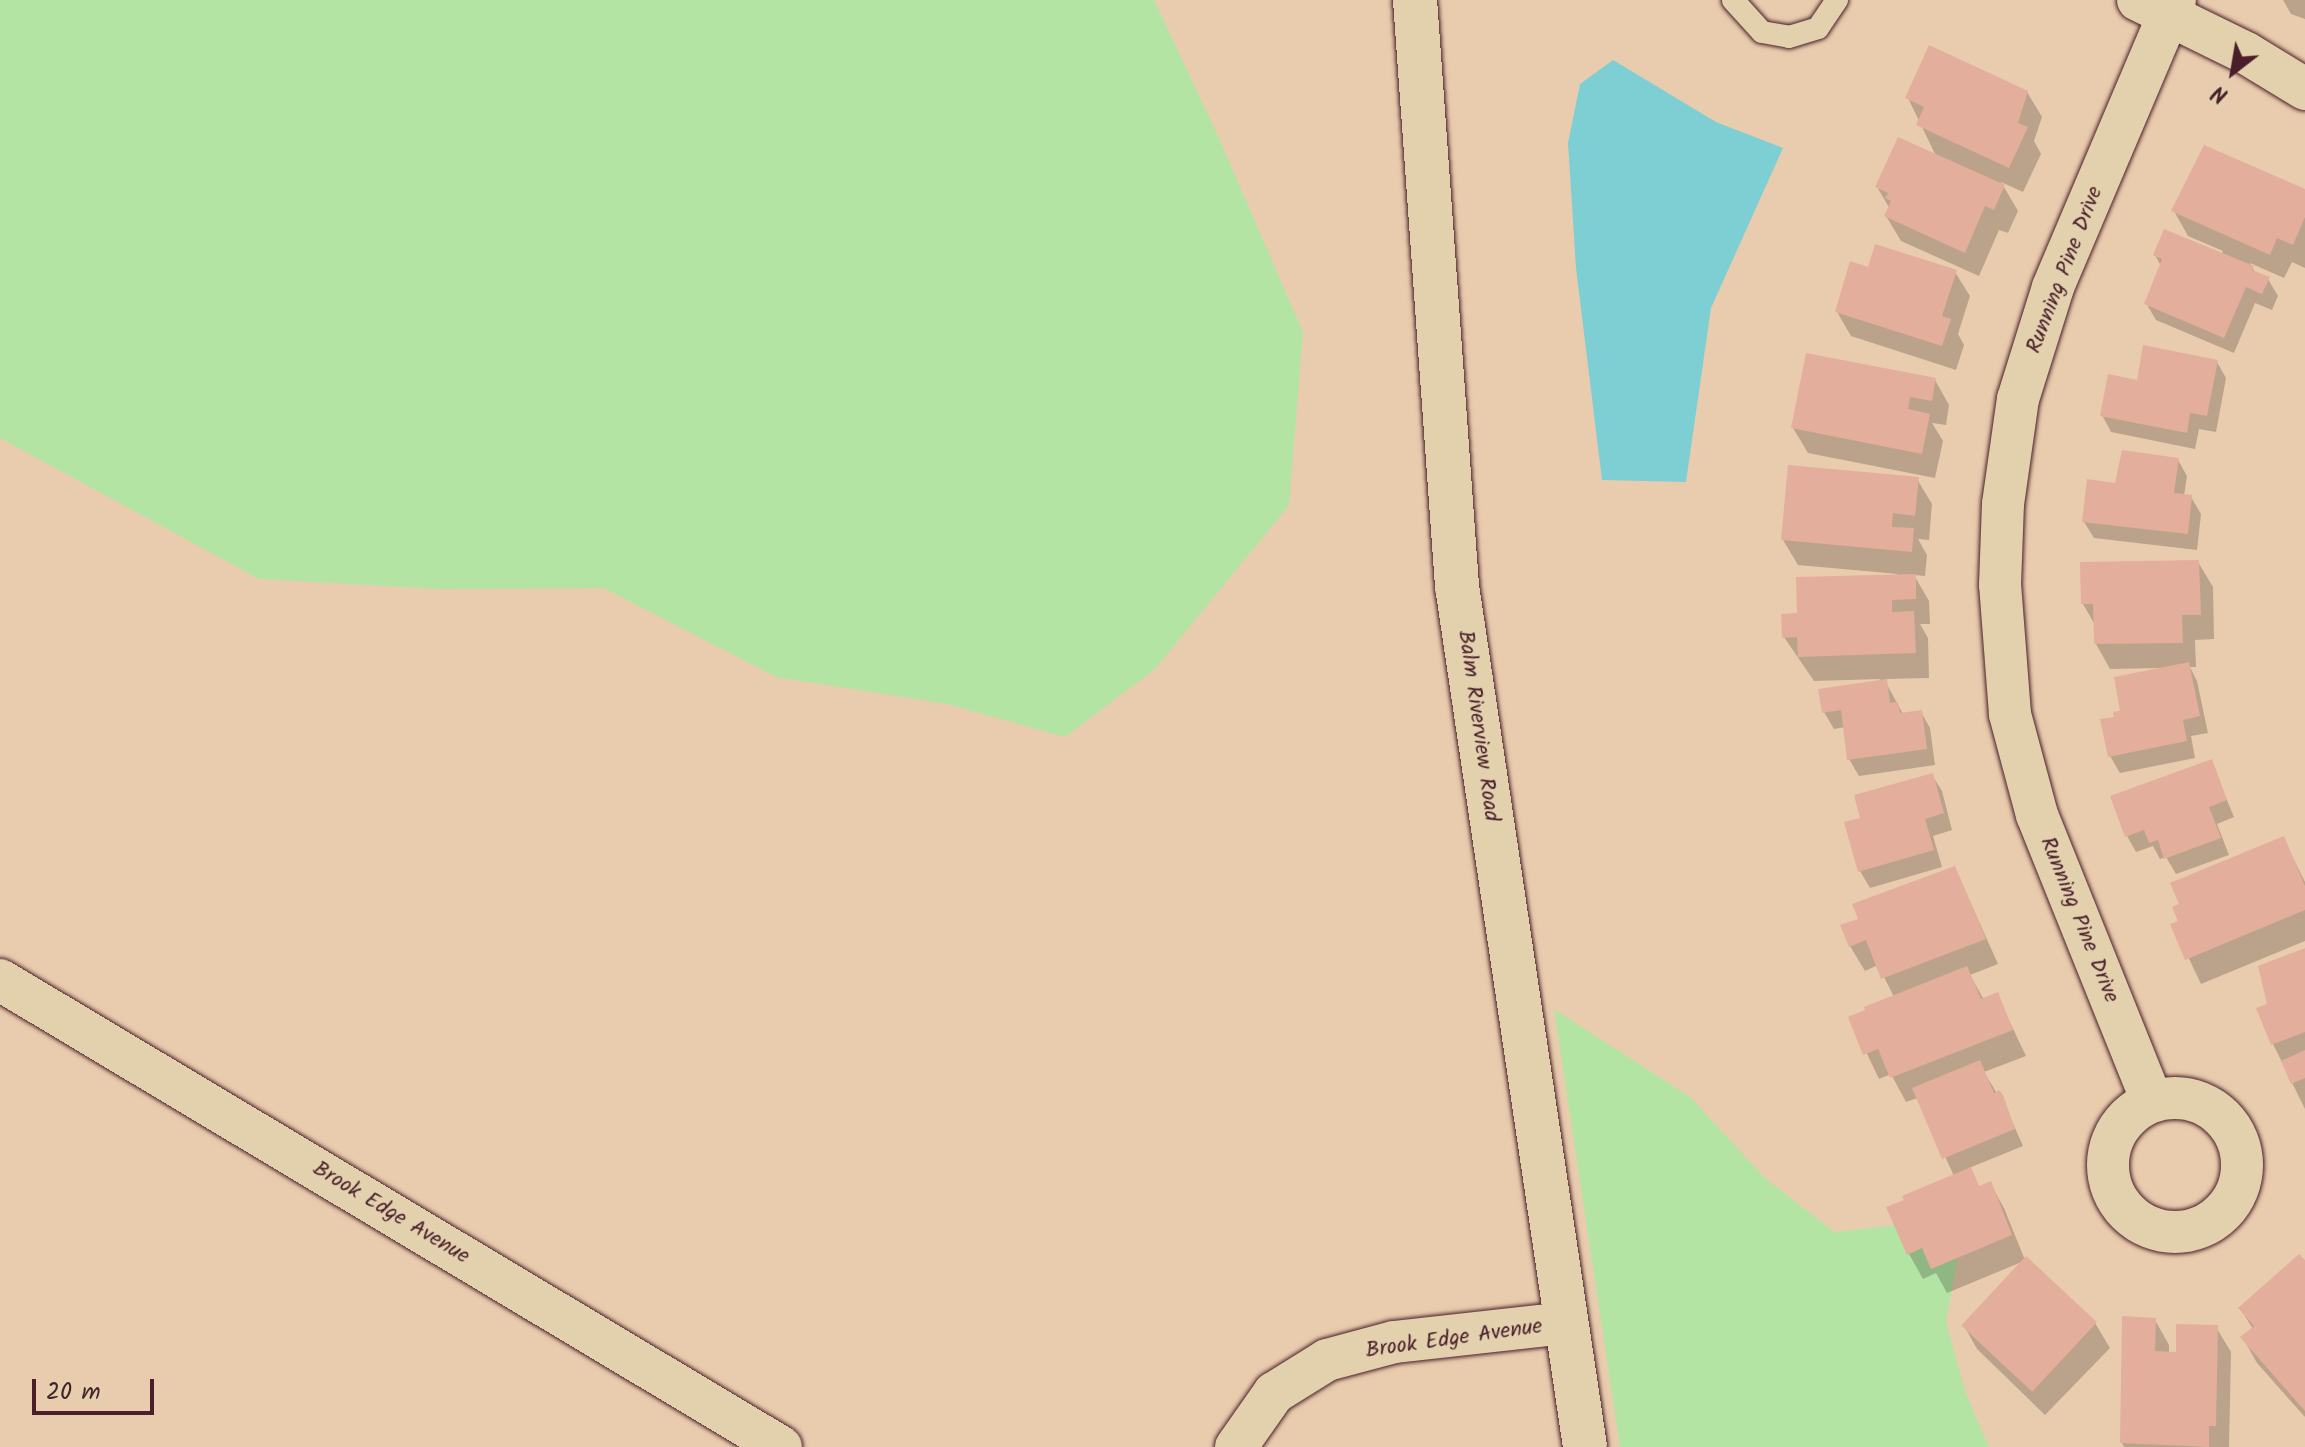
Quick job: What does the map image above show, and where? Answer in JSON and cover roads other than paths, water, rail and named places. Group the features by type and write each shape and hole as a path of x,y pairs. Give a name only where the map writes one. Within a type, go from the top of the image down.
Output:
{"main road":[{"name":"Balm Riverview Road","path":"1415,0 1457,586 1585,1447"}],"street":[{"path":"2161,5 2305,89"},
{"name":"Running Pine Drive","path":"2152,1101 2037,815 2010,714 2000,585 2003,504 2018,399 2053,287 2161,5"},
{"name":"Brook Edge Avenue","path":"0,980 781,1447"},
{"name":"Brook Edge Avenue","path":"1236,1447 1274,1393 1327,1360 1394,1342 1566,1323"}],"lane":[{"path":"1733,0 1762,32 1789,37 1818,28 1837,0"}],"water":[{"path":"1613,60 1716,122 1783,148 1711,308 1686,482 1602,480 1576,268 1568,143 1580,84"}]}
